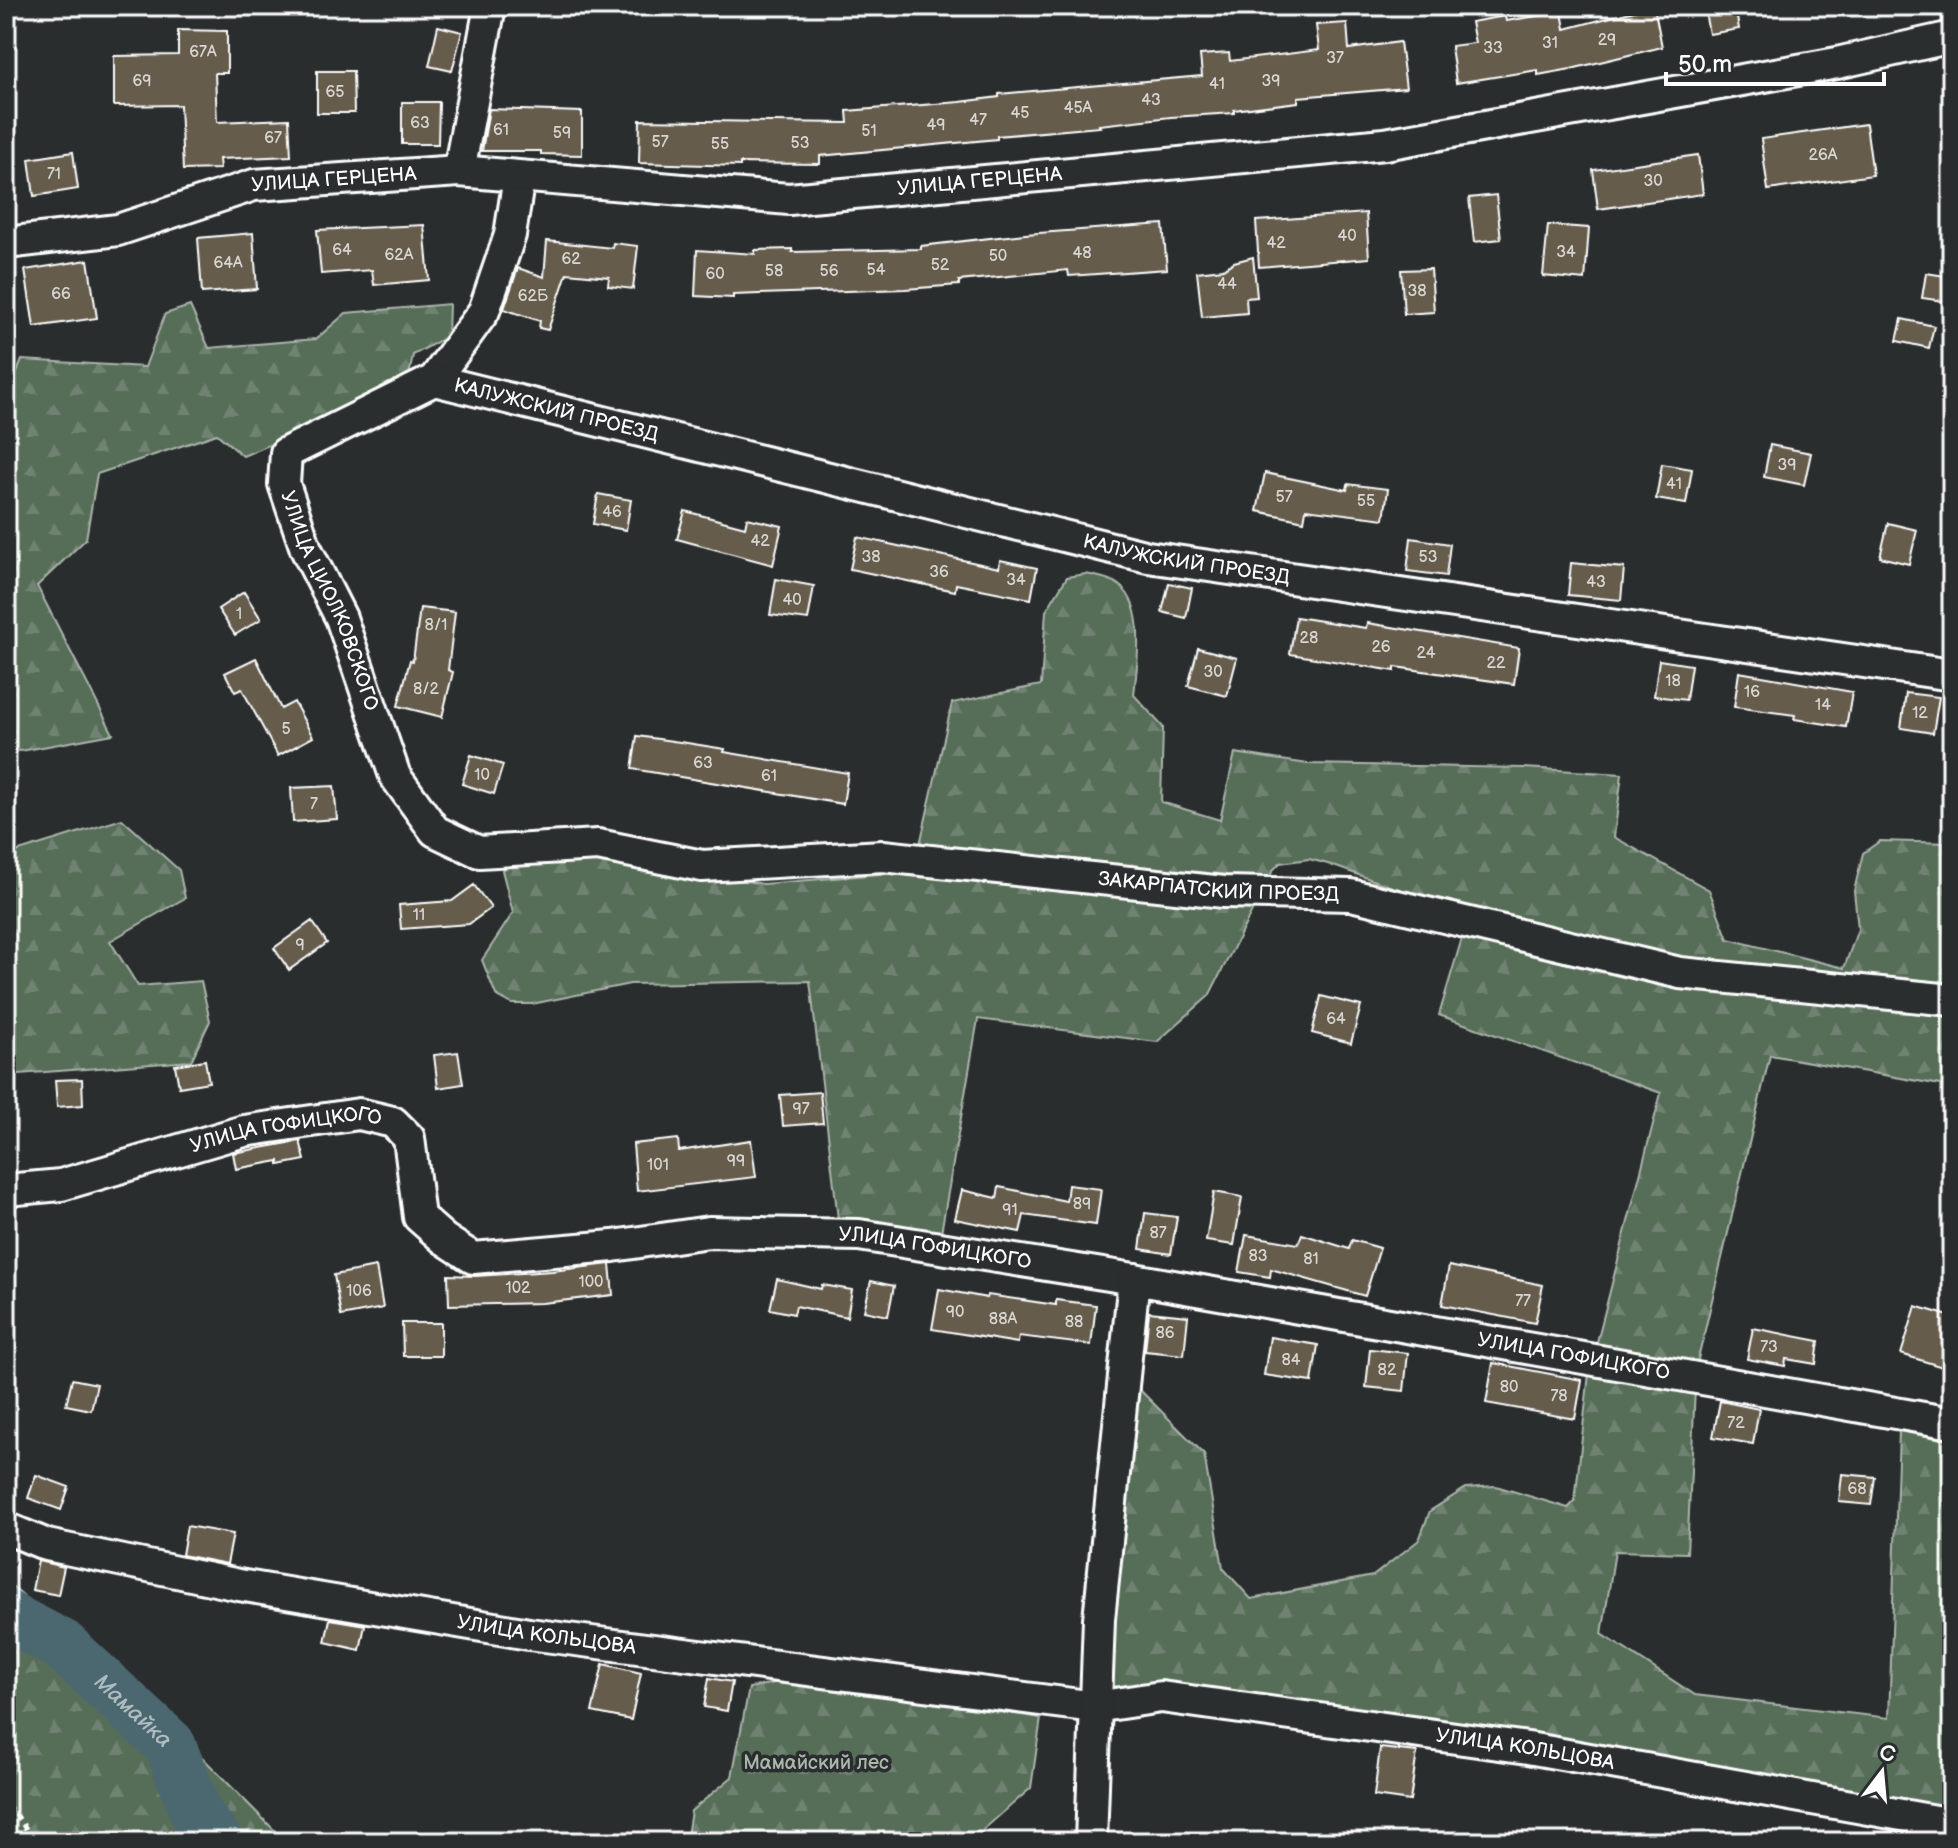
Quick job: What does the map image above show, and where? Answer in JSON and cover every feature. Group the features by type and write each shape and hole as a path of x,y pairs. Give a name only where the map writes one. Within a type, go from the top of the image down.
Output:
{"street":[{"path":"459,171 490,6"},
{"name":"УЛИЦА ГЕРЦЕНА","path":"6,243 118,230 254,185 459,171 789,199 1385,144 1837,63 1952,37"},
{"name":"УЛИЦА ЦИОЛКОВСКОГО","path":"479,852 435,831 395,776 341,618 306,549 284,484 286,453 434,380 484,311 510,235 519,177"},
{"name":"КАЛУЖСКИЙ ПРОЕЗД","path":"434,380 1148,557 1952,675"},
{"name":"ЗАКАРПАТСКИЙ ПРОЕЗД","path":"479,852 598,845 702,866 883,856 1224,892 1351,895 1680,973 1952,1000"},
{"name":"УЛИЦА ГОФИЦКОГО","path":"6,1190 61,1185 244,1131 359,1114 393,1122 409,1138 419,1217 444,1239 473,1258 613,1246 709,1232 859,1235 1134,1279 1952,1423"},
{"path":"1091,1842 1099,1619 1134,1279"},
{"name":"УЛИЦА КОЛЬЦОВА","path":"6,1528 47,1545 239,1585 529,1634 1095,1707 1161,1697 1528,1748 1952,1824"}],"path":[{"path":"6,1808 15,1813 35,1842"}],"green space":[{"path":"449,304 448,336 413,355 407,387 243,456 217,434 97,474 86,539 37,586 113,734 21,751 6,749 6,400 22,360 145,367 165,314 190,306 209,348 316,339 346,313"},
{"path":"1086,574 1116,583 1133,604 1138,635 1134,695 1163,727 1161,802 1220,820 1235,753 1308,764 1524,768 1622,774 1614,837 1709,890 1728,939 1844,968 1858,929 1854,891 1863,853 1880,841 1952,841 1952,1087 1770,1055 1696,1368 1687,1553 1615,1551 1602,1634 1695,1695 1889,1718 1899,1431 1952,1441 1952,1812 1115,1696 1101,1654 1130,1380 1204,1454 1223,1568 1251,1599 1373,1576 1419,1540 1430,1511 1466,1488 1496,1486 1568,1508 1575,1501 1589,1373 1661,1093 1439,1015 1462,938 1473,928 1454,909 1328,864 1309,859 1280,863 1273,870 1209,996 1157,1042 978,1019 941,1233 838,1219 810,981 630,984 532,1004 512,1004 496,995 482,960 513,913 502,870 510,863 590,852 763,884 914,871 952,703 1041,685 1046,611 1067,577"},
{"path":"122,819 179,870 185,898 110,941 138,986 201,981 210,1021 191,1061 6,1075 6,855"},
{"path":"6,1581 199,1754 286,1842 6,1842"},
{"name":"Мамайский лес","path":"794,1679 1041,1718 1031,1788 984,1829 978,1842 686,1842 691,1811 732,1777 749,1688"}],"building":[{"path":"1654,6 1662,47 1538,75 1538,70 1456,83 1451,46 1475,43 1471,22 1505,16 1506,21 1562,12 1565,29"},
{"path":"1704,6 1735,6 1739,29 1709,34"},
{"path":"1347,23 1349,49 1400,42 1406,88 1298,97 1298,102 1234,110 1234,113 1171,117 997,136 997,139 820,156 820,164 740,163 740,166 639,163 640,120 848,123 847,111 1202,76 1200,55 1229,53 1230,61 1319,50 1316,25"},
{"path":"438,26 462,32 452,71 429,66"},
{"path":"178,30 227,31 227,73 215,73 217,122 289,119 291,156 219,159 220,169 183,170 180,105 114,106 114,56 178,55"},
{"path":"317,71 353,71 354,113 317,113"},
{"path":"402,102 439,102 438,144 402,144"},
{"path":"489,109 582,112 582,155 482,151"},
{"path":"1866,124 1873,175 1768,190 1761,139"},
{"path":"73,152 78,189 34,196 29,159"},
{"path":"1698,155 1703,194 1598,209 1593,170"},
{"path":"1496,195 1501,239 1474,242 1469,198"},
{"path":"1366,213 1369,258 1259,267 1256,221"},
{"path":"1163,224 1167,269 1069,276 1068,270 905,289 733,295 733,298 695,296 697,250 755,254 755,250 921,249 921,246 1025,234"},
{"path":"424,225 429,280 374,285 372,270 321,274 317,230"},
{"path":"1548,225 1589,228 1585,280 1543,276"},
{"path":"253,233 257,289 202,293 198,238"},
{"path":"547,241 612,248 613,243 638,246 633,289 608,286 609,277 567,273 548,330 539,328 540,321 504,309 518,268 544,277"},
{"path":"1253,257 1257,297 1246,298 1247,313 1202,317 1197,272 1223,269 1234,262"},
{"path":"88,260 97,318 34,327 25,270"},
{"path":"1431,269 1434,312 1404,314 1401,270"},
{"path":"1926,273 1952,277 1950,302 1922,298"},
{"path":"1902,319 1934,326 1929,348 1897,341"},
{"path":"1770,445 1811,453 1804,485 1764,477"},
{"path":"1662,464 1692,469 1686,504 1656,499"},
{"path":"1265,473 1347,490 1348,484 1388,489 1384,519 1306,509 1304,521 1257,511"},
{"path":"598,494 631,500 626,530 593,524"},
{"path":"685,511 745,527 747,518 782,526 773,565 677,539"},
{"path":"1888,523 1917,530 1909,564 1880,557"},
{"path":"857,537 999,568 1000,560 1037,568 1031,599 956,584 955,591 850,569"},
{"path":"1411,538 1450,544 1446,576 1407,571"},
{"path":"1571,563 1624,568 1621,600 1568,595"},
{"path":"776,579 814,586 808,620 770,615"},
{"path":"1169,583 1192,588 1186,618 1162,612"},
{"path":"244,592 261,619 235,635 218,609"},
{"path":"420,608 455,612 448,670 453,672 442,717 398,706 410,660 413,661"},
{"path":"1296,617 1366,628 1367,623 1519,648 1514,684 1395,667 1395,671 1290,654"},
{"path":"1198,648 1237,658 1227,696 1188,686"},
{"path":"256,658 281,709 294,702 313,737 278,756 242,689 235,692 225,673"},
{"path":"1659,660 1691,665 1686,700 1654,696"},
{"path":"1739,672 1852,692 1846,727 1794,719 1795,715 1734,707"},
{"path":"1906,693 1939,697 1933,733 1901,728"},
{"path":"637,736 848,773 843,804 632,769"},
{"path":"471,755 503,765 494,794 462,784"},
{"path":"334,786 337,819 293,822 291,788"},
{"path":"474,885 491,908 469,924 401,929 399,905 452,901"},
{"path":"312,921 327,943 289,970 274,948"},
{"path":"1321,996 1361,1006 1351,1043 1312,1033"},
{"path":"458,1052 463,1084 438,1088 434,1055"},
{"path":"205,1060 209,1082 179,1087 175,1065"},
{"path":"82,1079 83,1105 57,1107 55,1080"},
{"path":"820,1092 823,1123 783,1126 780,1095"},
{"path":"678,1139 679,1151 751,1140 756,1177 637,1191 633,1144"},
{"path":"300,1141 305,1160 236,1169 233,1153"},
{"path":"1068,1185 1101,1189 1096,1225 1024,1215 1020,1232 955,1219 962,1190 997,1198 999,1187 1066,1201"},
{"path":"1214,1192 1242,1197 1234,1245 1206,1241"},
{"path":"1145,1213 1177,1217 1171,1254 1140,1249"},
{"path":"1302,1234 1349,1249 1352,1240 1380,1248 1365,1296 1271,1269 1270,1277 1239,1272 1246,1235 1298,1244"},
{"path":"610,1264 613,1295 542,1303 449,1305 448,1275 552,1271"},
{"path":"1449,1266 1543,1285 1535,1323 1442,1305"},
{"path":"376,1267 383,1308 341,1316 334,1275"},
{"path":"777,1279 821,1289 822,1285 852,1290 847,1317 796,1306 794,1314 770,1309"},
{"path":"871,1281 894,1286 888,1316 864,1311"},
{"path":"939,1289 987,1298 988,1295 1056,1305 1056,1300 1096,1305 1091,1345 1019,1336 1018,1343 932,1329"},
{"path":"1916,1306 1952,1317 1952,1370 1901,1354"},
{"path":"1149,1312 1188,1316 1184,1355 1145,1351"},
{"path":"402,1323 441,1323 441,1356 403,1356"},
{"path":"1753,1328 1819,1341 1816,1364 1786,1359 1785,1366 1747,1359"},
{"path":"1270,1337 1318,1345 1312,1382 1264,1375"},
{"path":"1370,1349 1408,1353 1404,1391 1366,1387"},
{"path":"1493,1363 1582,1380 1575,1419 1486,1403"},
{"path":"72,1379 97,1384 91,1410 66,1405"},
{"path":"1720,1401 1759,1409 1753,1444 1713,1437"},
{"path":"1842,1474 1875,1477 1871,1505 1839,1502"},
{"path":"36,1475 69,1487 61,1510 28,1498"},
{"path":"187,1526 233,1534 227,1564 182,1555"},
{"path":"38,1561 64,1567 58,1595 32,1590"},
{"path":"330,1619 365,1625 360,1650 325,1642"},
{"path":"603,1664 641,1673 631,1720 592,1712"},
{"path":"709,1678 732,1682 727,1711 704,1707"},
{"path":"1380,1748 1417,1752 1410,1801 1374,1796"}],"waterway":[{"name":"Мамайка","path":"6,1616 62,1645 170,1745 197,1815 218,1842"}]}
